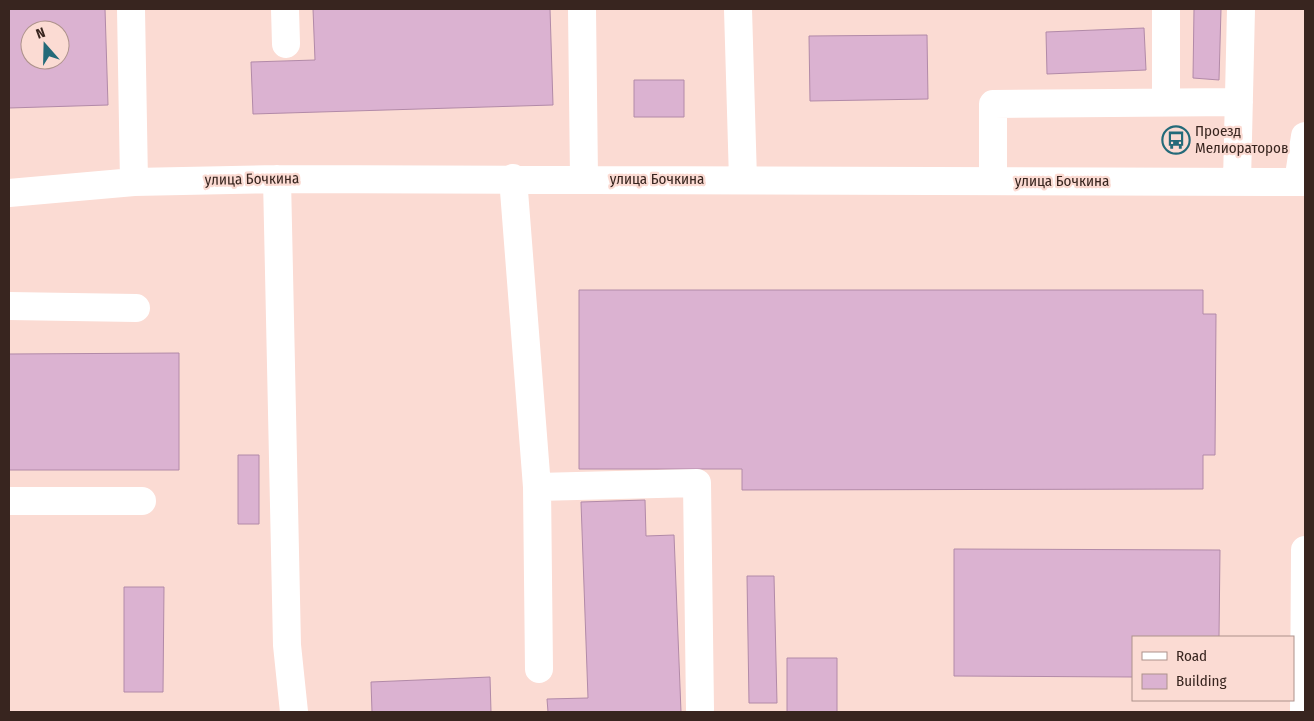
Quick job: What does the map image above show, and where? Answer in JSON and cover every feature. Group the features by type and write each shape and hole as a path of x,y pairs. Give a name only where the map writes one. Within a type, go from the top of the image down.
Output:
{"street":[{"path":"132,9 134,182"},
{"path":"285,9 286,44"},
{"path":"582,9 584,178"},
{"path":"738,9 744,180"},
{"path":"1166,9 1166,102"},
{"path":"1237,181 1241,9"},
{"path":"993,181 992,104 1238,102"},
{"path":"1302,182 1305,136"},
{"path":"277,178 287,645 294,712"},
{"name":"улица Бочкина","path":"9,193 134,182 277,178 1302,182"},
{"path":"514,178 537,487 538,669"},
{"path":"9,306 136,308"},
{"path":"537,487 697,483 700,709"},
{"path":"9,501 142,501"},
{"path":"1304,712 1305,550"}],"building":[{"path":"9,9 105,9 108,105 9,108"},
{"path":"313,9 550,9 553,105 253,114 251,62 315,60"},
{"path":"1194,9 1221,9 1219,80 1193,78"},
{"path":"1144,28 1146,70 1047,74 1046,32"},
{"path":"927,35 928,99 810,101 809,36"},
{"path":"634,80 684,80 684,117 634,117"},
{"path":"579,290 1203,290 1203,314 1216,314 1215,455 1203,455 1203,489 742,490 742,469 579,469"},
{"path":"179,353 179,470 9,470 9,354"},
{"path":"238,455 259,455 259,524 238,524"},
{"path":"645,500 646,536 674,535 681,712 548,712 547,699 588,698 581,502"},
{"path":"954,549 1220,550 1219,636 1132,636 1132,677 954,676"},
{"path":"747,576 774,576 777,703 749,703"},
{"path":"124,587 164,587 163,692 124,692"},
{"path":"787,658 837,658 837,712 787,712"},
{"path":"490,677 491,712 372,712 371,682"}],"place":[{"name":"Проезд Мелиораторов","path":"1176,140"}]}
